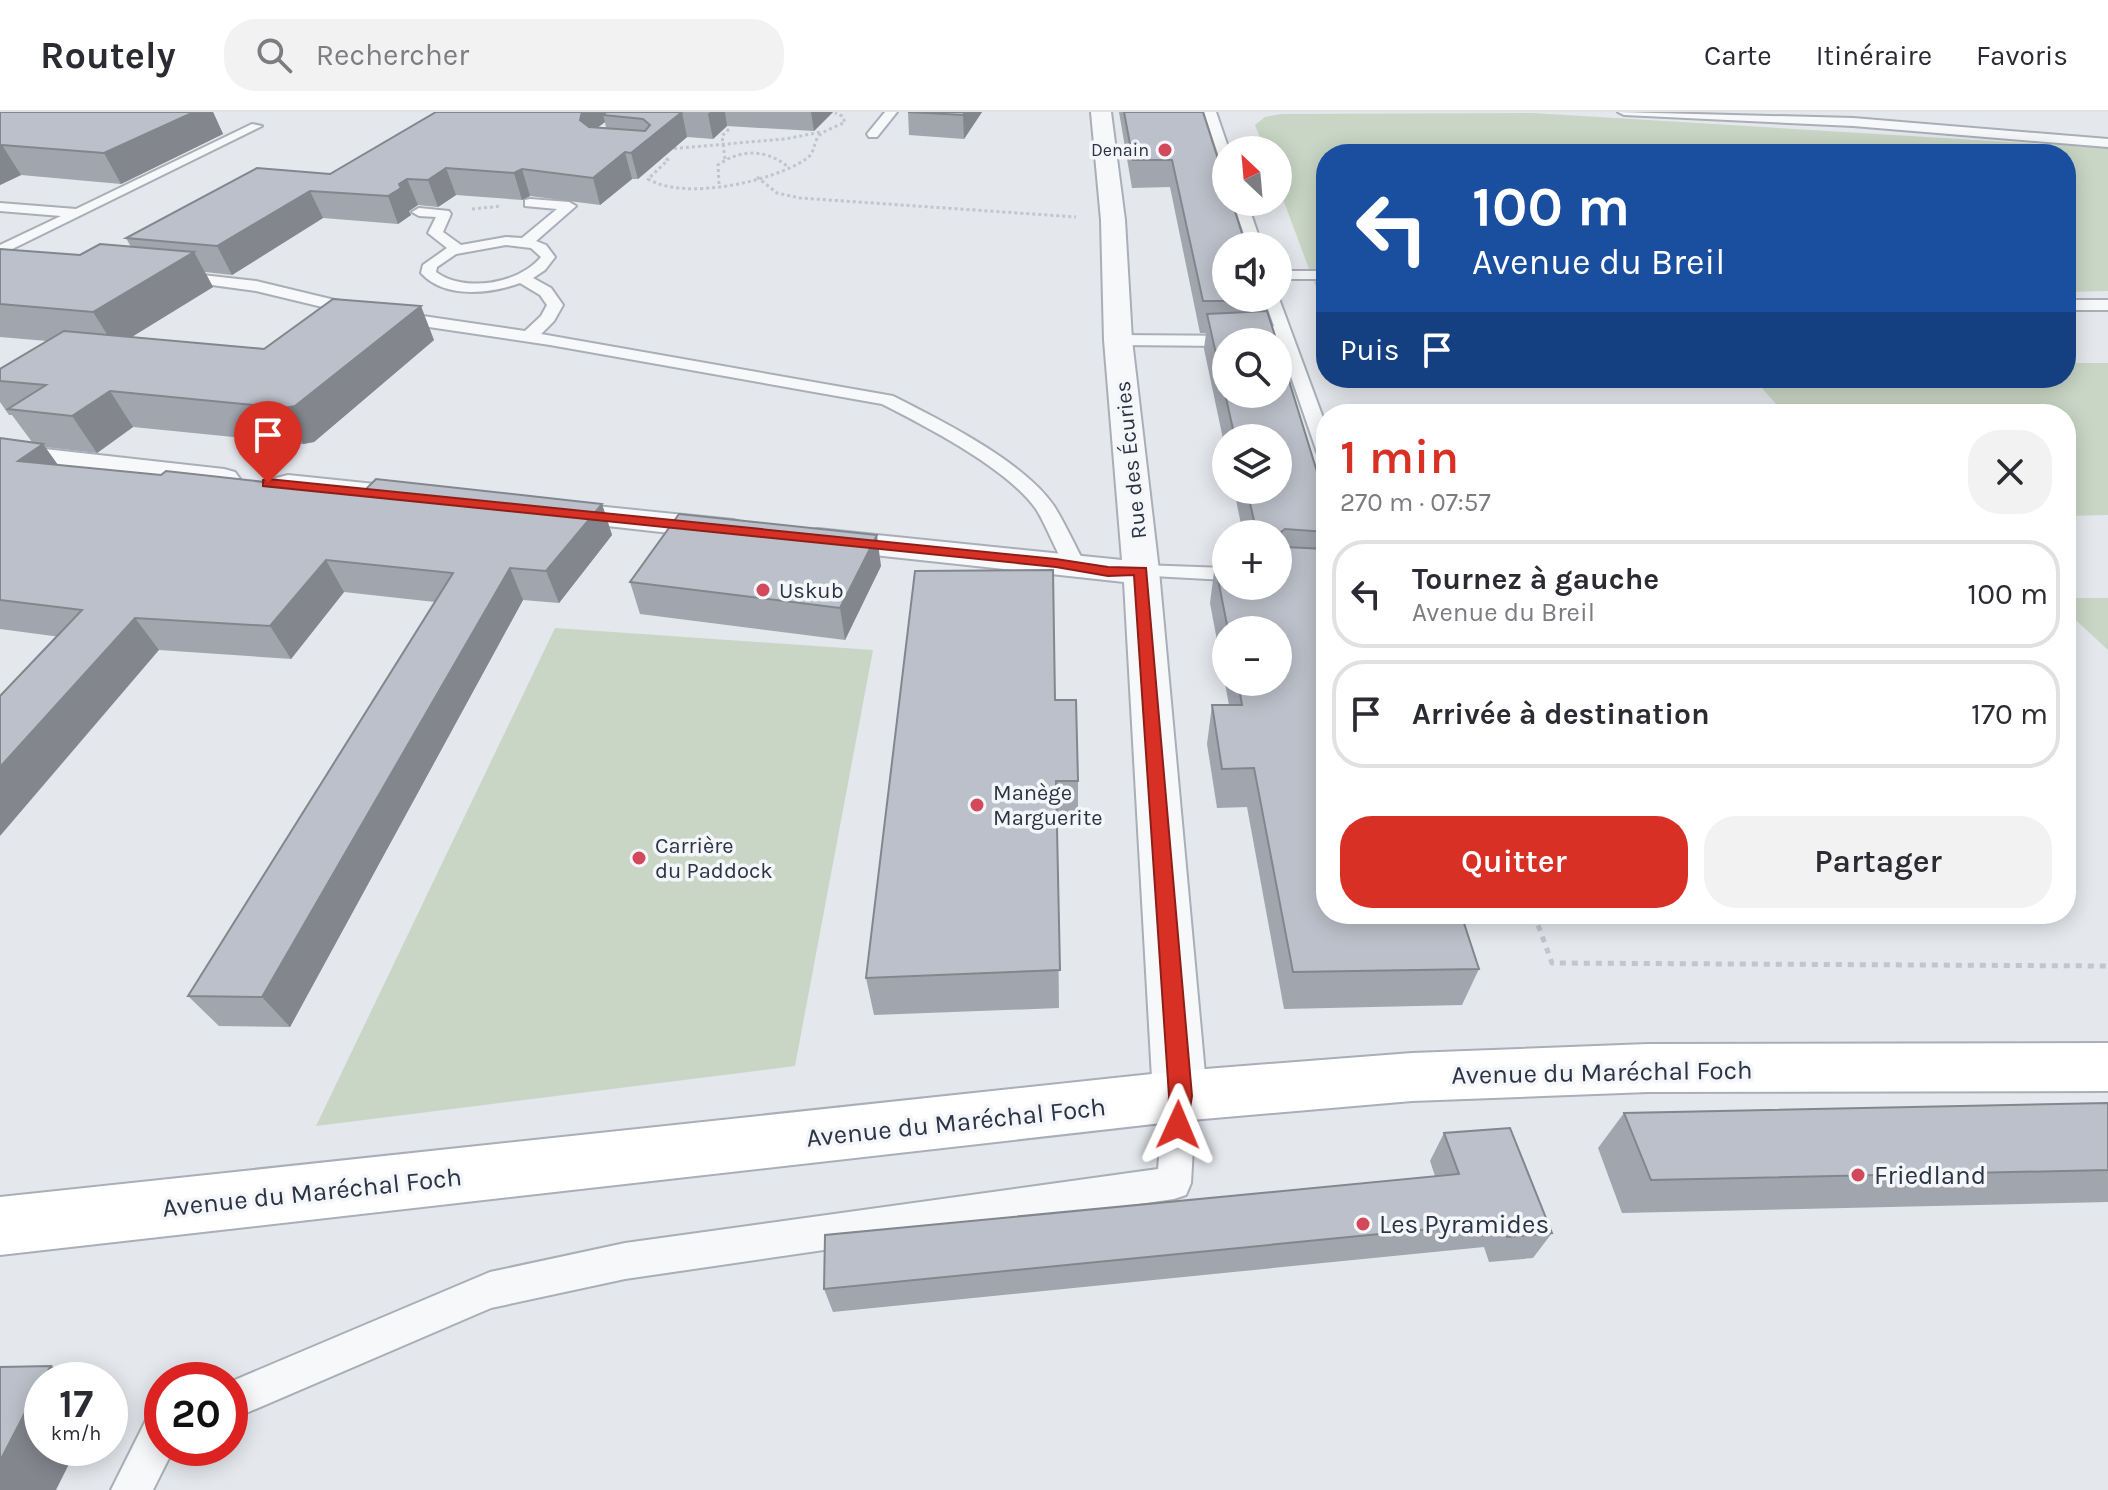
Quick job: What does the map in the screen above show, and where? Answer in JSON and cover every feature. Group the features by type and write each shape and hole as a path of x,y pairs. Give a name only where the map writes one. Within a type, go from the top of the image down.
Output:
{"street":[{"name":"Rue des Écuries","path":"1101,112 1113,220 1118,340 1141,571 1180,1096"},
{"path":"0,453 457,502"},
{"path":"520,509 1108,571 1141,571"},
{"name":"Avenue du Maréchal Foch","path":"0,1226 1180,1096 1412,1077 1648,1068 2108,1067"}],"lane":[{"path":"873,134 891,112"},
{"path":"1210,112 1218,136"},
{"path":"1624,112 1853,122 2108,143"},
{"path":"0,251 256,126 225,124"},
{"path":"526,242 569,206 530,203"},
{"path":"0,207 78,213"},
{"path":"419,212 444,214 435,233 457,249"},
{"path":"411,319 440,294 521,278 535,272 548,257 545,250 526,242 488,242 457,249 430,265 428,273 440,294"},
{"path":"157,274 256,286 368,313 529,336 887,400 928,421 1021,480 1045,508 1075,566"},
{"path":"1292,275 1316,275"},
{"path":"521,278 540,287 551,296 555,305 548,318 529,336"},
{"path":"2076,305 2108,305"},
{"path":"1277,312 1282,328"},
{"path":"1118,340 1212,341"},
{"path":"1292,356 1316,424"},
{"path":"1141,571 1212,574"},
{"path":"248,1393 490,1290 625,1261 1174,1183 1180,1096"},
{"path":"131,1490 144,1465"}],"path":[{"path":"663,149 785,139 822,132 845,122 842,116 835,113"},
{"path":"725,159 722,136 731,127"},
{"path":"656,154 668,160 648,179 664,187 678,189 719,184 757,177 807,158 822,132"},
{"path":"719,184 718,165 725,159 765,153 787,166"},
{"path":"757,177 777,193 800,198 1113,220"},
{"path":"444,214 530,203"},
{"path":"1538,924 1552,963 2108,966"}],"green space":[{"path":"1532,113 2042,144 1316,144 1316,287 1289,216 1292,216 1292,136 1259,136 1255,125 1265,117 1281,114"},
{"path":"2076,146 2108,148 2108,291 2076,292"},
{"path":"2076,363 2108,363 2108,515 2076,516 2076,404 1776,404 1762,388 2076,388"},
{"path":"2076,598 2108,598 2108,650 2076,620"},
{"name":"Carrière du Paddock","path":"555,628 873,650 795,1066 316,1126"}],"building":[{"path":"0,112 194,112 104,153 0,146"},
{"path":"436,112 582,112 580,120 589,127 645,131 650,125 643,119 603,115 606,112 682,112 631,153 625,152 593,178 522,169 514,173 446,168 428,180 407,179 399,184 401,188 388,196 310,191 217,246 126,238 257,168 330,174"},
{"path":"908,112 965,112 963,115"},
{"path":"1124,112 1203,112 1212,140 1212,216 1236,216 1242,232 1212,232 1212,301 1203,301 1172,160 1133,160"},
{"path":"100,244 194,252 93,312 0,304 0,249 80,255"},
{"path":"333,299 421,306 295,406 284,408 110,391 72,416 8,409 46,385 0,381 0,369 64,331 264,349"},
{"path":"1267,312 1272,328 1212,328 1212,336 1207,314"},
{"path":"1292,390 1316,468 1316,531 1292,530 1292,520 1254,520 1250,504 1292,504 1292,424 1232,424 1228,408 1292,408"},
{"path":"0,438 43,444 18,461 161,475 166,471 362,493 376,479 602,504 546,571 510,568 262,997 188,996 453,573 326,560 270,626 135,618 0,767 0,696 82,610 0,600"},
{"path":"679,514 877,535 840,608 630,582"},
{"path":"1292,547 1316,549 1316,924 1464,924 1479,969 1293,972 1254,768 1222,769 1212,705 1242,705 1240,696 1292,696 1292,616 1225,616 1222,600 1292,600"},
{"name":"Manège Marguerite","path":"1053,570 1055,700 1076,700 1078,781 1056,781 1060,970 866,978 915,571"},
{"path":"2108,1103 2108,1170 1651,1180 1624,1113"},
{"path":"1510,1128 1552,1233 1507,1237 1501,1222 824,1289 825,1235 1459,1174 1444,1133"},
{"path":"0,1367 24,1367 24,1415 0,1461"}],"place":[{"name":"Denain","path":"1165,150"},
{"name":"Uskub","path":"763,590"},
{"name":"Manège Marguerite","path":"977,805"},
{"name":"Carrière du Paddock","path":"639,858"},
{"name":"Friedland","path":"1858,1175"},
{"name":"Les Pyramides","path":"1363,1224"}],"route":[{"path":"268,483 1056,563 1108,571 1141,571 1180,1096 1178,1125"}]}
